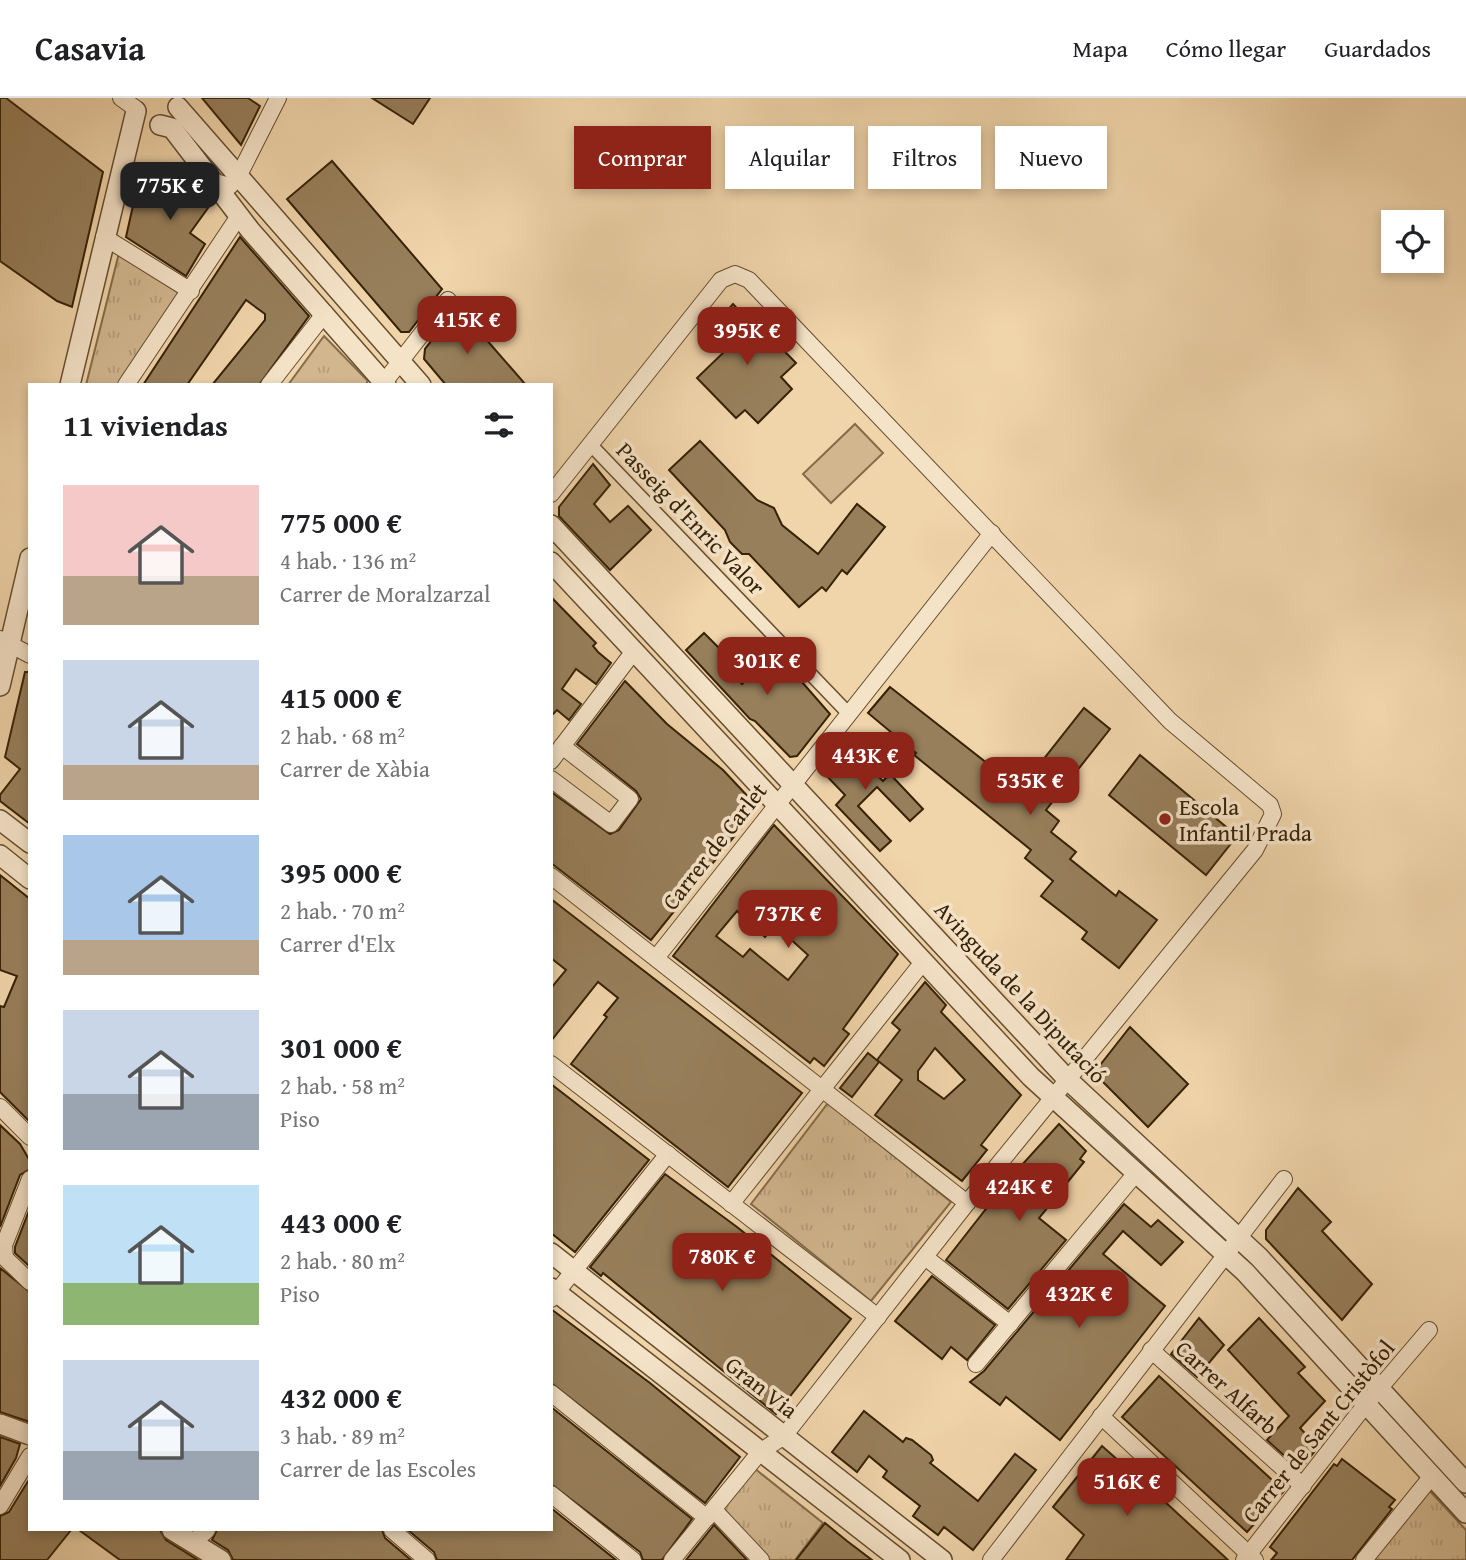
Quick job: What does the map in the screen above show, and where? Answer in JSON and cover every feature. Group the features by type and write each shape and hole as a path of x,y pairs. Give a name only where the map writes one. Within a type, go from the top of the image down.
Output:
{"street":[{"path":"215,182 230,186 239,175 278,98"},
{"path":"178,102 419,383"},
{"path":"127,152 156,125 172,119 178,102"},
{"path":"132,104 156,125 172,128 239,216 383,383"},
{"path":"70,383 104,237 127,152 132,104"},
{"path":"127,383 239,216"},
{"path":"104,237 191,291"},
{"path":"553,491 721,280 735,274 749,280 1170,721 1270,805 1273,814 1255,850 967,1203 783,1436 760,1452 672,1560"},
{"path":"385,383 448,299"},
{"path":"271,383 325,313"},
{"name":"Passeig d'Enric Valor","path":"590,444 848,713"},
{"name":"Avinguda de la Diputació","path":"553,527 1068,1080 1239,1238 1373,1396 1432,1476 1466,1513"},
{"name":"Carrer de Carlet","path":"656,958 791,783 992,533"},
{"name":"Avinguda de la Diputació","path":"553,564 1052,1098 1137,1172 1466,1483"},
{"path":"0,686 5,643 28,565"},
{"path":"5,643 28,654"},
{"path":"553,758 634,651"},
{"path":"553,780 611,824 630,799 562,746"},
{"path":"0,820 28,841"},
{"path":"0,855 28,877"},
{"path":"553,878 967,1203"},
{"path":"731,1204 923,962"},
{"path":"553,1066 878,1317"},
{"path":"0,1107 28,1135"},
{"path":"668,1154 553,1293 900,1560"},
{"path":"976,1364 1137,1172"},
{"path":"990,1560 1284,1179"},
{"path":"28,1185 5,1245 5,1258 28,1280"},
{"name":"Gran Via","path":"553,1254 942,1560"},
{"path":"925,1257 1010,1324"},
{"name":"Carrer de Sant Cristòfol","path":"1250,1558 1373,1396 1429,1331"},
{"name":"Carrer Alfarb","path":"1151,1350 1303,1486"},
{"path":"553,1395 710,1514 761,1560"},
{"path":"1101,1416 1250,1558"},
{"path":"0,1424 28,1433"},
{"path":"0,1506 28,1458"},
{"path":"1364,1560 1432,1476"},
{"path":"553,1496 633,1560"},
{"path":"179,1531 201,1535 217,1559"},
{"path":"393,1531 427,1560"}],"green space":[{"path":"119,253 184,294 122,383 86,383"},
{"path":"324,336 368,381 366,383 289,383"},
{"path":"855,424 883,453 831,503 803,474"},
{"path":"828,1103 951,1202 871,1301 751,1204"},
{"path":"754,1468 823,1523 795,1560 768,1560 720,1510"},
{"path":"1429,1490 1466,1530 1466,1560 1373,1560"}],"building":[{"path":"0,98 6,98 103,172 72,307 57,301 0,261"},
{"path":"202,98 248,98 260,106 241,145"},
{"path":"372,98 430,98 413,124"},
{"path":"332,161 442,289 409,332 401,332 287,199"},
{"path":"170,168 213,201 190,233 205,244 186,276 126,237 134,201 141,205"},
{"path":"240,237 309,316 260,383 214,383 265,320 265,314 246,300 188,383 144,383"},
{"path":"733,304 752,325 755,321 796,363 781,377 792,389 758,423 745,410 736,418 697,378 725,351 709,331"},
{"path":"458,307 524,383 444,383 424,359 425,349"},
{"path":"700,441 757,500 774,508 782,525 818,554 857,504 885,527 847,574 842,570 826,591 822,587 799,607 749,554 742,554 730,542 725,530 669,470"},
{"path":"593,464 610,485 594,504 610,522 628,506 651,530 610,570 559,516 559,507"},
{"path":"553,599 596,643 593,646 611,663 596,684 576,669 562,689 581,704 569,720 557,710 553,714"},
{"path":"704,633 725,654 719,660 742,684 773,655 795,674 830,714 797,756 790,757 750,719 686,650"},
{"path":"25,672 28,672 28,822 0,801 0,795 20,769 5,757"},
{"path":"625,681 667,724 723,770 754,803 747,809 753,813 651,940 553,865 553,793 610,834 619,830 641,799 636,791 577,744"},
{"path":"890,687 1020,789 1084,708 1110,729 1046,810 1059,821 1051,832 1076,852 1070,859 1116,896 1119,891 1157,920 1119,968 1082,939 1087,932 1041,896 1053,881 1025,858 1031,850 914,755 916,753 868,713"},
{"path":"841,741 883,781 890,774 923,809 910,821 877,787 858,806 891,841 880,851 836,805 845,795 819,768"},
{"path":"1140,755 1237,836 1206,875 1109,795"},
{"path":"774,825 898,954 843,1029 849,1034 824,1066 814,1058 810,1063 673,956","holes":["737,911 765,937 775,925 808,955 788,980 750,949 743,957 716,936"]},
{"path":"0,875 28,897 28,1120 0,1092 0,1006 4,1007 17,976 0,970"},
{"path":"553,901 802,1093 728,1187 571,1064 618,998 598,982 553,1038 553,986 566,970 553,960"},
{"path":"925,982 946,1005 941,1012 1021,1095 981,1145 987,1150 962,1181 875,1115 902,1080 877,1060 900,1030 892,1023","holes":["935,1048 965,1080 944,1099 918,1080 918,1071"]},
{"path":"1130,1027 1188,1084 1148,1127 1098,1077 1097,1069"},
{"path":"868,1053 879,1062 852,1097 840,1088"},
{"path":"553,1086 649,1160 575,1252 553,1235"},
{"path":"1059,1124 1086,1151 1080,1159 1084,1162 1066,1184 1062,1181 1044,1203 1048,1207 1039,1218 1066,1240 1008,1309 946,1260 1011,1177"},
{"path":"0,1125 20,1144 28,1158 28,1170 20,1175 0,1227"},
{"path":"665,1174 737,1227 851,1319 776,1414 603,1273 601,1276 590,1267"},
{"path":"1298,1188 1331,1222 1322,1231 1372,1284 1342,1320 1266,1239 1266,1230"},
{"path":"1124,1204 1151,1227 1158,1220 1183,1242 1161,1265 1123,1231 1103,1254 1165,1306 1060,1440 1006,1397 1000,1405 970,1382 984,1371"},
{"path":"28,1213 28,1265 15,1253"},
{"path":"0,1268 28,1290 28,1421 0,1412"},
{"path":"932,1276 995,1325 967,1360 951,1347 942,1359 895,1321"},
{"path":"553,1310 650,1383 740,1457 705,1503 553,1385"},
{"path":"1199,1318 1224,1345 1197,1377 1171,1354"},
{"path":"1259,1318 1305,1367 1298,1373 1325,1401 1300,1428 1318,1447 1300,1470 1267,1440 1289,1416 1228,1350"},
{"path":"1159,1376 1284,1491 1247,1532 1122,1417"},
{"path":"553,1409 692,1519 662,1560 643,1560 640,1552 553,1486"},
{"path":"864,1411 903,1442 906,1438 912,1440 931,1455 933,1460 930,1463 978,1501 1015,1454 1036,1470 973,1550 944,1527 938,1535 913,1516 920,1506 883,1477 887,1471 869,1456 857,1472 832,1452"},
{"path":"0,1437 20,1444 16,1458 0,1486"},
{"path":"1102,1446 1228,1560 1066,1560 1084,1535 1053,1507"},
{"path":"1342,1459 1395,1500 1389,1507 1392,1509 1352,1560 1271,1560 1277,1553 1270,1547 1334,1464 1337,1466"},
{"path":"28,1481 28,1531 70,1531 47,1560 0,1560 0,1516 9,1512"},
{"path":"553,1510 616,1560 437,1560 434,1552 409,1531 553,1531"},
{"path":"825,1523 847,1541 872,1560 796,1560"},
{"path":"714,1525 747,1560 686,1560"},
{"path":"80,1531 161,1531 166,1540 198,1560 120,1560"},
{"path":"216,1531 382,1531 385,1538 411,1560 233,1560 228,1550 212,1540"}],"place":[{"name":"Escola Infantil Prada","path":"1165,819"}]}
